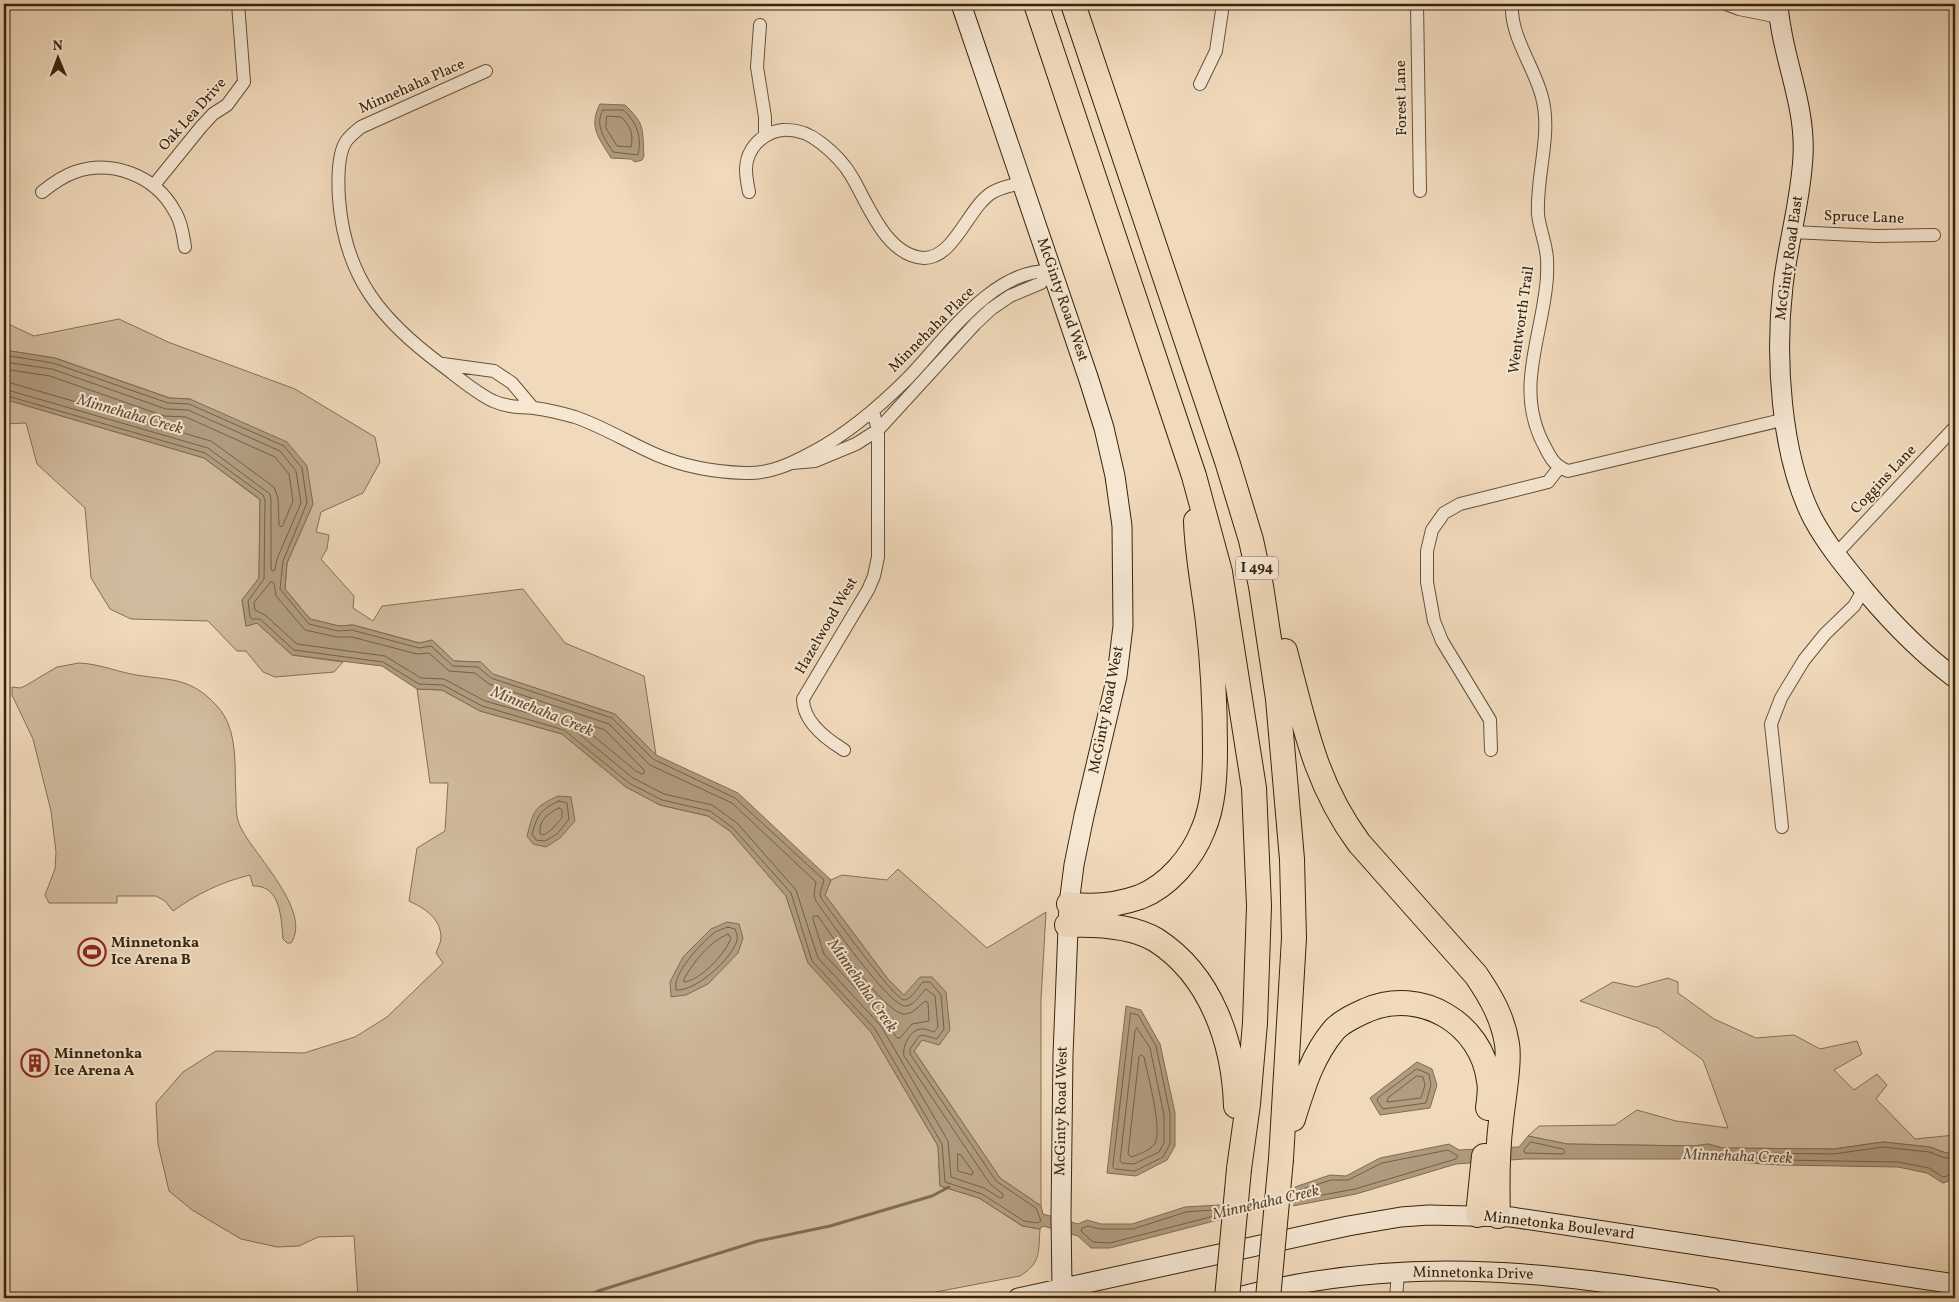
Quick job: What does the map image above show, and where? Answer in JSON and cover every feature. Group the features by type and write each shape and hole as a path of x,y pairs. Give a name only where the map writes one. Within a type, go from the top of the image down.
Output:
{"highway":[{"name":"I 494","path":"1036,4 1194,476 1220,572 1254,788 1259,906 1256,1023 1239,1169 1227,1298"},
{"name":"I 494","path":"1073,4 1227,461 1261,586 1278,699 1292,859 1294,938 1281,1159 1268,1298"},
{"path":"1068,914 1123,903 1153,891 1172,877 1204,830 1212,798 1215,761 1215,713 1208,623 1197,551 1194,476"},
{"path":"1261,586 1277,620 1301,717 1318,770 1332,802 1354,836 1476,975 1499,1013 1507,1047 1497,1178 1488,1216"},
{"path":"1068,914 1098,924 1128,930 1156,940 1193,974 1220,1021 1230,1050 1235,1080 1239,1169"},
{"path":"1281,1159 1306,1079 1315,1057 1335,1029 1348,1019 1379,1005 1412,1003 1426,1006 1453,1019 1464,1028 1481,1054 1490,1081 1487,1132 1488,1216"}],"main road":[{"name":"McGinty Road West","path":"961,4 1089,380 1115,476 1122,526 1124,565 1123,626 1117,676 1084,816 1074,865 1068,914 1061,1206 1062,1288"},
{"name":"McGinty Road East","path":"1779,14 1802,121 1803,163 1783,287 1780,334 1786,419 1792,462 1813,518 1836,554 1864,590 1904,634 1935,663 1955,678"},
{"name":"Minnetonka Boulevard","path":"1018,1298 1348,1226 1401,1217 1488,1216 1562,1224 1955,1284"},
{"name":"Minnetonka Drive","path":"1234,1298 1328,1279 1398,1273 1480,1272 1522,1274 1712,1298"}],"street":[{"name":"Oak Lea Drive","path":"154,185 201,127 213,114 227,105 244,82 238,4"},
{"path":"1200,84 1216,51 1223,4"},
{"name":"Forest Lane","path":"1417,4 1420,191"},
{"name":"Wentworth Trail","path":"1512,4 1512,18 1542,95 1545,113 1538,204 1539,222 1546,252 1547,276 1532,362 1529,391 1532,416 1541,440 1553,462 1559,468"},
{"name":"McGinty Road East","path":"1726,4 1739,9 1779,14"},
{"path":"760,25 757,67 766,135"},
{"name":"Minnehaha Place","path":"486,72 361,127 346,141 340,161 338,187 340,215 350,259 373,300 391,322 416,346 470,386 494,401 510,406 561,413 588,421 656,454 698,468 747,473 773,470 792,463 847,432 873,411 907,379 981,301 1011,281 1038,270 1051,270"},
{"path":"749,192 745,175 746,162 752,148 766,135 777,130 790,129 814,138 827,147 851,175 868,209 884,232 901,250 913,256 926,258 938,253 951,243 979,204 993,192 1022,183"},
{"path":"42,192 58,180 75,172 94,168 113,168 132,173 154,185 164,194 175,210 182,227 185,247"},
{"name":"Spruce Lane","path":"1792,232 1877,236 1934,236"},
{"name":"Minnehaha Place","path":"792,463 815,461 856,444 878,430 991,309 1010,296 1041,283 1051,270"},
{"name":"Minnehaha Place","path":"440,364 494,371 512,384 533,408"},
{"name":"Hazelwood West","path":"844,750 824,737 803,709 803,699 868,590 874,576 878,556 878,430 873,411"},
{"path":"1491,750 1490,720 1442,641 1434,621 1427,582 1427,551 1432,530 1444,513 1460,504 1548,482 1559,468 1568,471 1786,419"},
{"name":"Coggins Lane","path":"1836,554 1955,427"},
{"path":"1782,827 1771,724 1780,698 1804,660 1825,634 1854,606 1864,590"},
{"path":"1396,1298 1398,1273"}],"shaded area":[{"path":"119,319 168,342 295,389 375,437 380,462 363,493 321,512 316,532 329,535 327,549 321,559 354,596 353,608 373,621 382,606 523,589 565,643 644,676 656,755 615,714 492,674 480,662 454,661 432,640 420,643 353,625 339,626 310,619 285,589 287,563 313,504 190,399 170,398 55,358 4,350 4,322 34,336"},
{"path":"4,399 204,458 260,500 259,578 242,600 246,626 257,623 292,655 343,662 334,672 275,677 263,672 246,651 237,651 208,621 131,619 110,609 91,578 85,508 37,464 26,423 4,424"},
{"path":"79,663 187,684 207,696 217,706 229,726 232,737 239,823 288,899 294,915 296,930 291,943 287,943 283,939 280,913 274,897 262,887 253,886 250,875 210,889 173,911 165,901 156,896 117,896 117,903 49,903 45,895 55,869 56,852 51,811 33,739 12,695 12,687 20,688 25,686 57,667"},
{"path":"417,689 442,690 480,711 562,734 626,787 660,805 708,816 730,831 786,896 808,963 871,1032 938,1146 940,1186 979,1198 1022,1226 1040,1229 1038,1256 1032,1266 1020,1276 904,1298 358,1298 354,1236 318,1237 299,1246 277,1247 241,1239 192,1210 169,1191 158,1144 156,1103 183,1072 216,1051 304,1053 355,1037 387,1017 443,963 436,953 441,938 435,919 409,901 417,848 445,831 448,783 430,783"},
{"path":"898,869 987,948 1046,912 1041,999 1041,1206 1000,1178 914,1051 922,1040 905,996 887,978 825,895 831,880 842,875 887,880"},
{"path":"1668,978 1678,982 1678,993 1714,1019 1756,1038 1794,1035 1820,1049 1857,1041 1862,1054 1834,1070 1854,1090 1877,1074 1887,1085 1876,1099 1915,1139 1955,1135 1955,1153 1946,1153 1930,1147 1883,1142 1834,1149 1722,1148 1708,1144 1694,1146 1567,1144 1528,1136 1539,1126 1615,1125 1637,1110 1676,1121 1728,1128 1703,1060 1658,1028 1580,1001 1613,982 1636,987"}],"water":[{"path":"600,104 625,105 637,118 643,133 644,156 642,160 635,162 631,159 611,158 596,132 595,119"},
{"name":"Minnehaha Creek","path":"4,350 55,358 169,398 190,399 287,442 307,466 313,504 287,563 285,589 310,619 339,626 353,625 419,643 432,640 454,661 481,662 493,674 615,714 656,755 738,793 831,880 825,895 887,978 904,995 920,977 932,977 946,992 950,1030 939,1045 922,1040 914,1051 1000,1178 1041,1206 1043,1214 1078,1224 1087,1220 1101,1224 1132,1224 1185,1207 1219,1205 1295,1187 1330,1175 1346,1176 1380,1158 1449,1144 1459,1150 1519,1147 1528,1136 1567,1144 1694,1146 1708,1144 1722,1148 1834,1149 1883,1142 1930,1147 1946,1153 1955,1153 1955,1179 1943,1183 1927,1173 1898,1167 1781,1165 1686,1159 1524,1159 1456,1164 1356,1194 1218,1220 1110,1248 1091,1248 1078,1236 1043,1226 1040,1229 1023,1226 979,1198 940,1186 938,1146 871,1032 808,963 786,896 730,831 708,816 660,805 626,787 562,734 480,711 442,690 417,689 382,666 292,655 257,623 246,626 242,600 259,578 260,499 204,458 4,399"},
{"path":"558,796 571,797 575,821 560,838 546,847 533,844 527,836 533,815 539,807"},
{"path":"727,922 739,924 743,938 738,953 708,984 686,995 671,997 670,982 683,957 711,929"},
{"path":"1126,1006 1141,1010 1160,1044 1175,1113 1175,1146 1167,1160 1136,1176 1107,1173"},
{"path":"1417,1062 1432,1069 1437,1085 1430,1108 1380,1115 1370,1098"}],"pier":[{"path":"1295,1184 1293,1208 1219,1222 1220,1202"}],"waterway":[{"path":"584,1298 598,1291 758,1241 830,1226 932,1196 949,1187"}],"place":[{"name":"Minnetonka Ice Arena B","path":"92,952"},
{"name":"Minnetonka Ice Arena A","path":"35,1063"}]}
